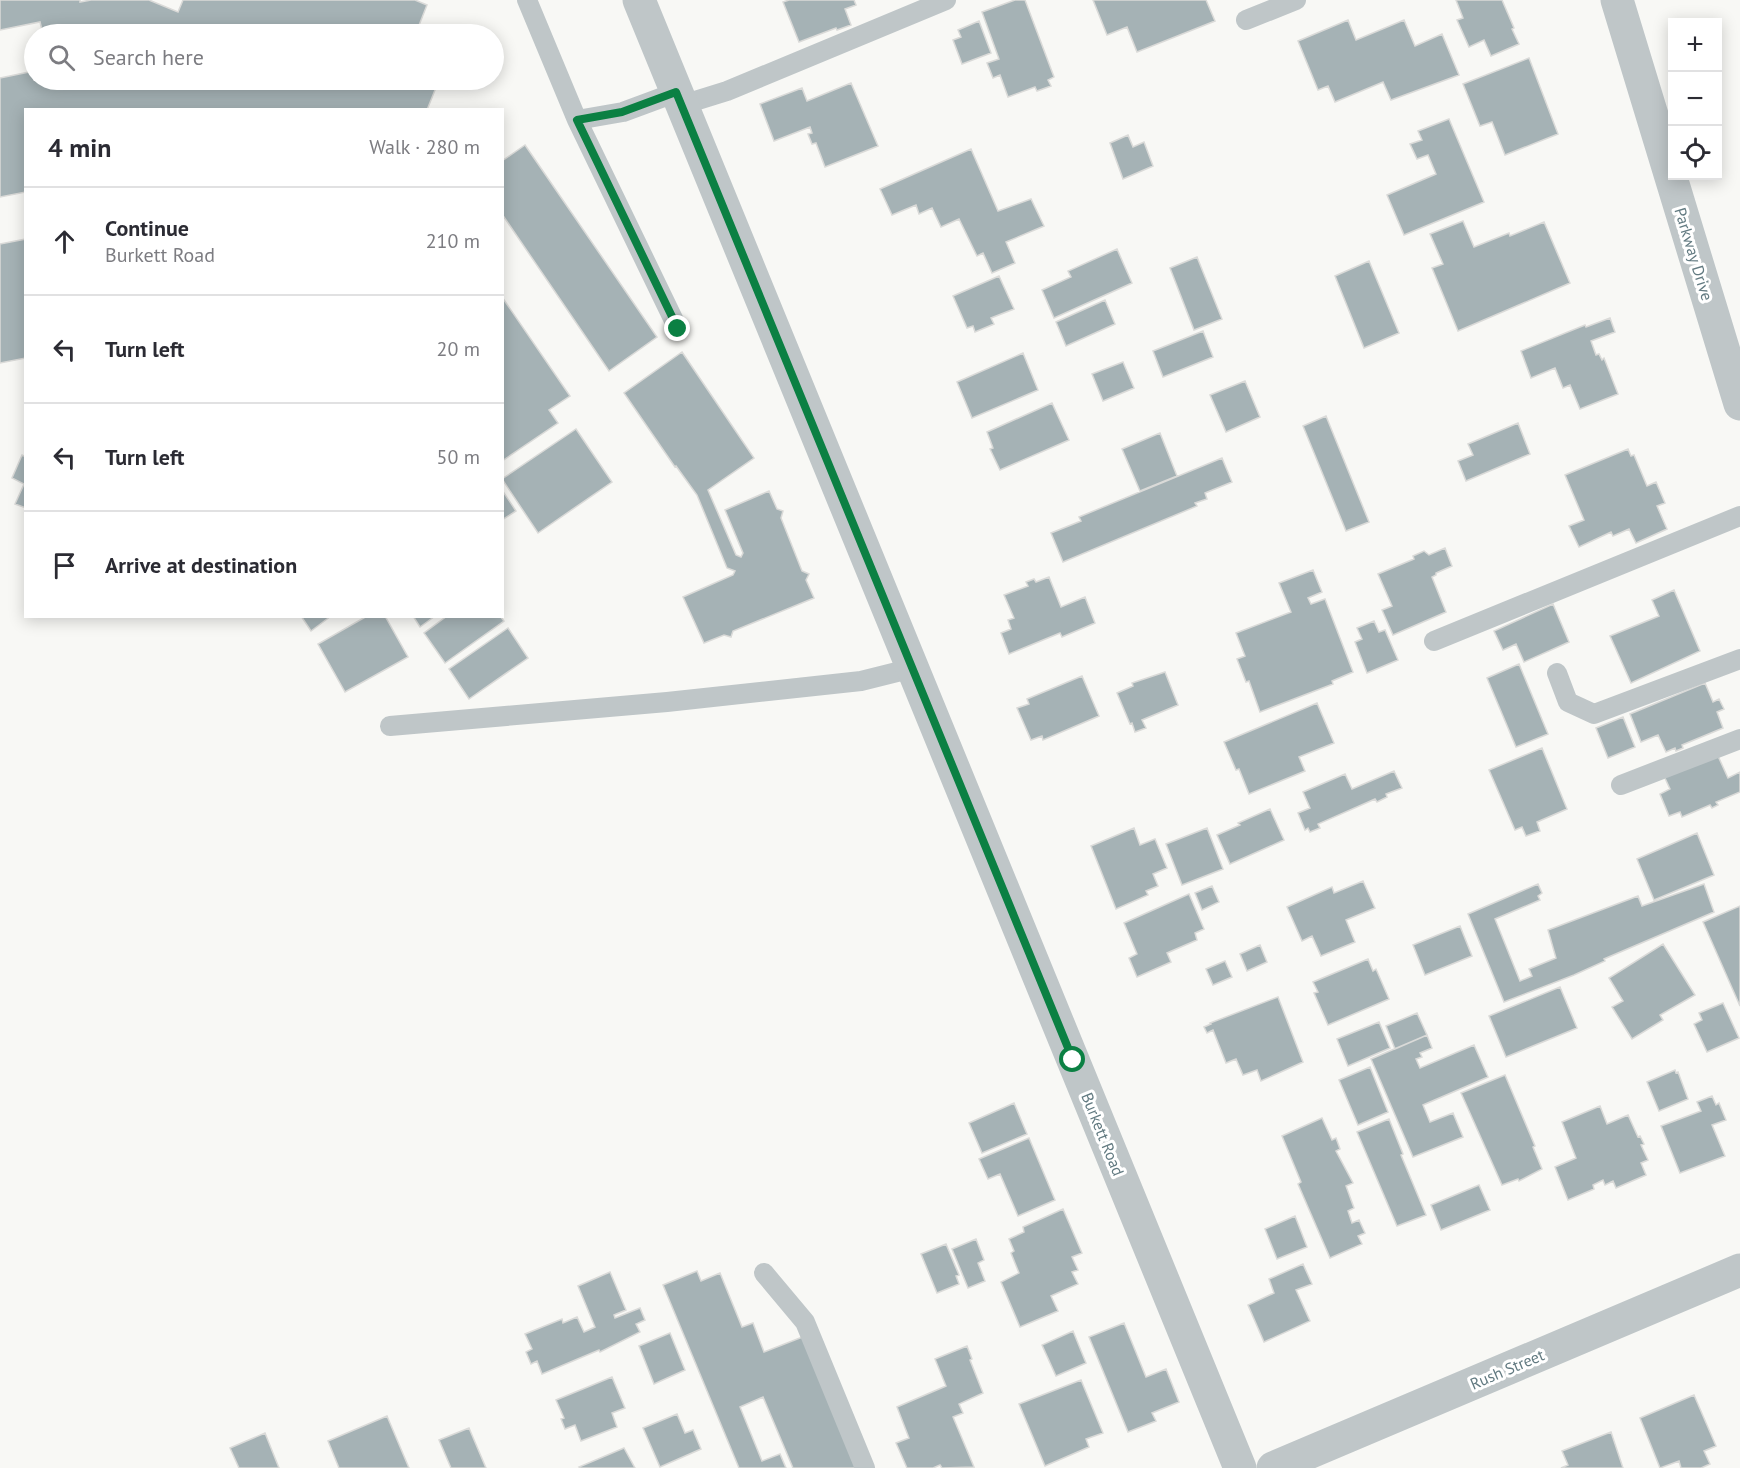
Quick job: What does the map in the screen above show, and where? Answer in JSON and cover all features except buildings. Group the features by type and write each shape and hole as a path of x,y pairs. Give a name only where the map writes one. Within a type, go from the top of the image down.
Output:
{"street":[{"name":"Burkett Road","path":"639,0 1240,1468"},
{"name":"Parkway Drive","path":"1617,0 1740,404"},
{"name":"Rush Street","path":"1273,1468 1740,1270"}],"lane":[{"path":"526,0 577,120 678,329"},
{"path":"577,120 727,91 946,0"},
{"path":"1246,20 1296,0"},
{"path":"1434,641 1740,516"},
{"path":"1557,674 1568,702 1594,714 1740,659"},
{"path":"390,726 679,701 861,681 913,668"},
{"path":"1621,785 1740,740"},
{"path":"764,1273 805,1322 865,1468"}],"route":[{"path":"678,329 577,120 622,112 676,92 1073,1060"}]}
